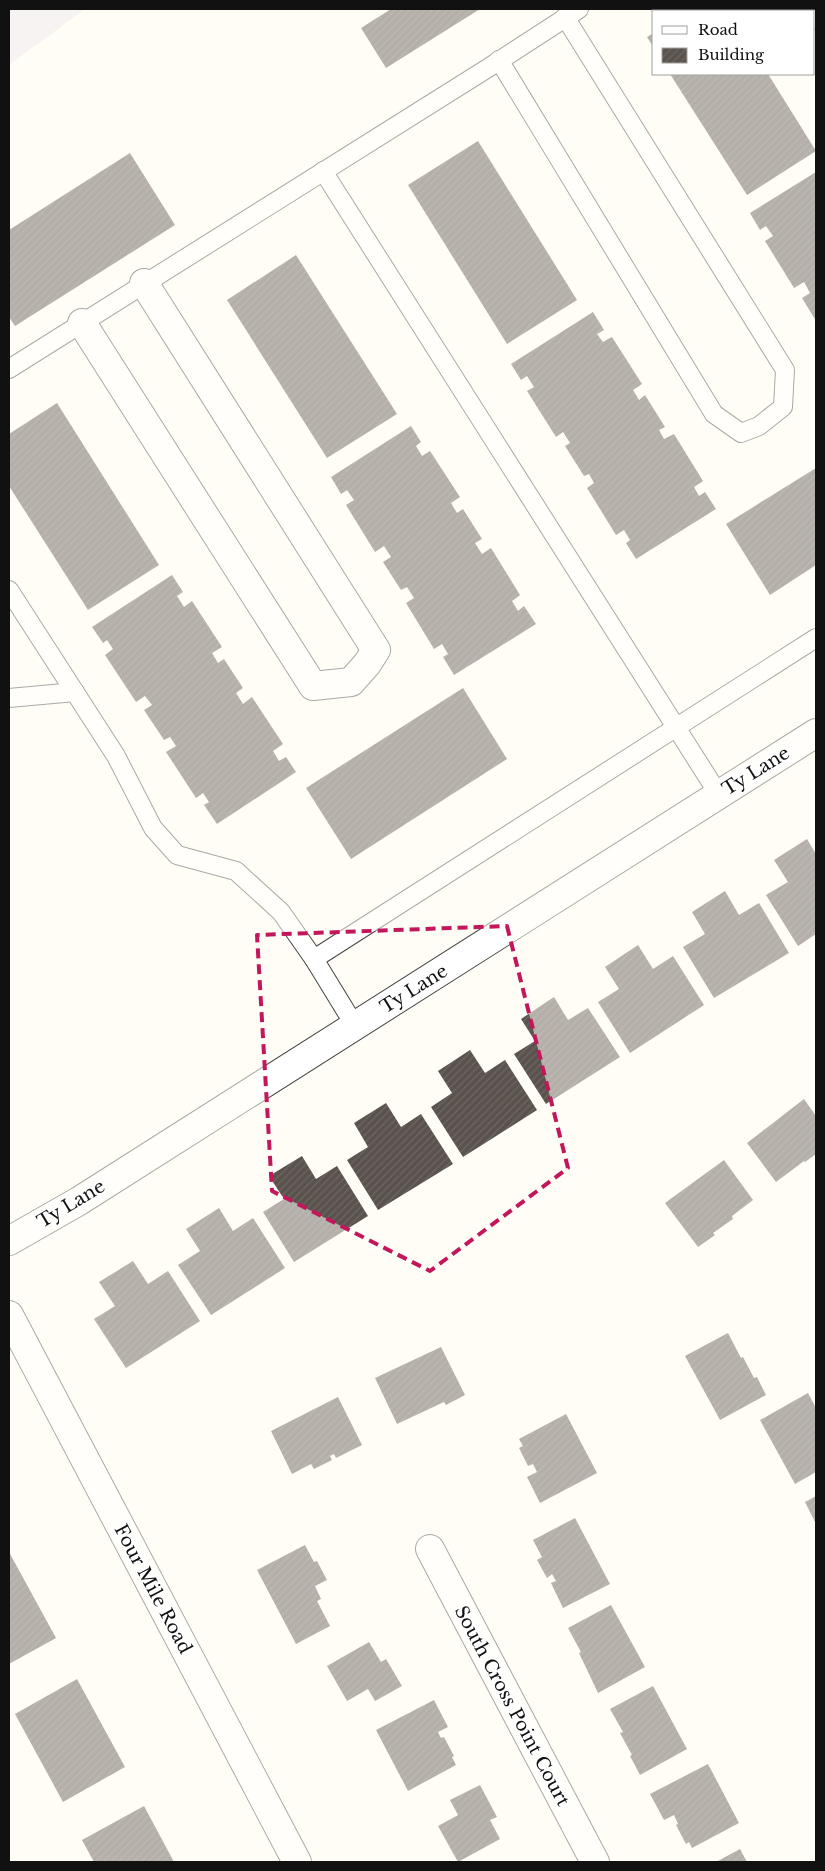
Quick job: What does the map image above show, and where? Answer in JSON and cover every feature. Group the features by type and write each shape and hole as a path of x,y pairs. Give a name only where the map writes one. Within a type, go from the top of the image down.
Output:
{"street":[{"path":"82,323 313,686 351,682 367,664 376,650 144,283"},
{"name":"Ty Lane","path":"9,1240 79,1201 816,733"},
{"name":"Four Mile Road","path":"9,1315 297,1862"},
{"name":"South Cross Point Court","path":"430,1549 596,1862"}],"lane":[{"path":"9,369 572,13 785,370 784,407 759,426 741,433 714,414 499,60"},
{"path":"323,171 719,795"},
{"path":"9,590 116,756 153,828 177,855 236,871 281,912 314,959 355,1026"},
{"path":"314,959 816,638"},
{"path":"9,698 75,692"}],"highlighted area":[{"path":"507,926 568,1168 430,1271 272,1191 257,935"}],"shaded area":[{"path":"9,9 85,9 9,65"}],"building":[{"path":"391,9 480,9 386,68 361,28"},
{"path":"727,9 728,10 690,10"},
{"path":"652,34 652,45 647,37"},
{"path":"671,75 769,75 816,151 747,195"},
{"path":"478,141 577,300 507,344 408,185"},
{"path":"130,153 175,225 15,326 9,317 9,230"},
{"path":"816,172 816,321 802,298 810,293 804,282 794,288 765,241 773,236 766,226 760,230 750,213"},
{"path":"296,255 397,414 327,458 227,300"},
{"path":"593,312 604,330 597,334 603,342 612,337 642,384 633,390 639,400 645,395 665,427 659,430 664,439 674,434 703,481 694,487 699,496 705,492 716,509 636,559 626,543 630,540 624,530 616,535 587,488 594,483 589,474 584,476 565,446 570,443 563,432 556,437 527,391 534,387 527,376 521,380 511,364"},
{"path":"57,403 159,565 88,610 9,486 9,434"},
{"path":"411,426 421,442 416,446 422,456 430,451 460,497 451,503 457,513 463,509 482,539 475,543 482,554 491,548 520,595 512,601 518,611 524,606 536,624 454,675 443,657 448,654 442,644 434,649 406,603 414,598 407,587 401,590 383,562 391,557 384,546 375,552 346,505 354,500 347,490 341,494 331,477"},
{"path":"816,468 816,565 770,595 726,524"},
{"path":"172,575 183,592 177,596 184,607 192,601 222,647 212,653 218,663 224,659 243,688 236,693 243,704 252,697 283,744 273,751 279,761 286,757 296,772 217,824 204,805 209,802 203,793 196,798 166,752 176,746 170,737 164,740 144,710 152,705 145,696 136,702 105,655 113,649 107,640 103,643 92,627"},
{"path":"463,688 507,759 351,859 306,788"},
{"path":"807,839 816,854 816,934 798,946 766,895 788,882 774,860"},
{"path":"725,891 739,915 759,903 789,953 714,998 683,947 705,934 692,912"},
{"path":"638,945 653,969 673,956 704,1005 630,1053 598,1002 619,989 605,967"},
{"path":"554,997 568,1020 588,1008 620,1057 546,1104 514,1054 535,1041 521,1019"},
{"path":"470,1050 485,1073 505,1060 537,1110 463,1157 431,1107 452,1093 438,1071"},
{"path":"804,1099 816,1116 816,1154 776,1182 747,1143"},
{"path":"386,1103 401,1127 421,1114 453,1164 378,1210 347,1160 368,1147 354,1123"},
{"path":"302,1156 316,1179 337,1166 368,1216 294,1262 263,1212 284,1199 269,1176"},
{"path":"724,1160 753,1200 732,1216 733,1219 713,1233 715,1235 698,1247 665,1203"},
{"path":"219,1208 233,1231 253,1218 285,1268 211,1315 178,1265 200,1251 186,1229"},
{"path":"133,1261 148,1284 168,1271 200,1321 126,1368 94,1319 115,1306 99,1282"},
{"path":"728,1333 741,1358 743,1357 754,1378 757,1377 766,1395 720,1420 685,1356"},
{"path":"441,1347 465,1395 446,1405 444,1402 397,1424 375,1378"},
{"path":"808,1393 816,1408 816,1472 795,1484 760,1420"},
{"path":"338,1397 362,1445 336,1458 334,1454 330,1456 332,1460 314,1469 311,1464 292,1474 271,1431"},
{"path":"566,1414 597,1473 540,1503 527,1477 537,1472 533,1464 528,1466 519,1448 523,1446 519,1439"},
{"path":"816,1496 816,1524 805,1502"},
{"path":"575,1518 610,1584 563,1608 551,1583 556,1581 552,1574 547,1578 537,1560 542,1557 533,1540"},
{"path":"305,1545 314,1562 317,1561 327,1580 315,1586 321,1599 317,1601 330,1626 296,1644 257,1570"},
{"path":"9,1552 56,1638 9,1664"},
{"path":"611,1605 645,1667 598,1693 579,1653 581,1652 568,1628"},
{"path":"369,1642 381,1662 386,1659 402,1686 375,1701 368,1689 347,1701 327,1666"},
{"path":"77,1679 125,1767 63,1802 15,1714"},
{"path":"653,1686 687,1749 640,1775 620,1733 623,1732 610,1709"},
{"path":"434,1700 448,1727 438,1732 441,1738 444,1737 454,1756 452,1757 456,1765 408,1791 376,1730"},
{"path":"708,1764 739,1823 692,1848 689,1842 686,1844 676,1825 678,1824 674,1815 664,1820 650,1794"},
{"path":"480,1785 497,1817 490,1820 500,1839 458,1862 438,1826 458,1815 450,1800"},
{"path":"144,1806 174,1862 94,1862 82,1840"},
{"path":"740,1849 747,1862 716,1862"}]}
